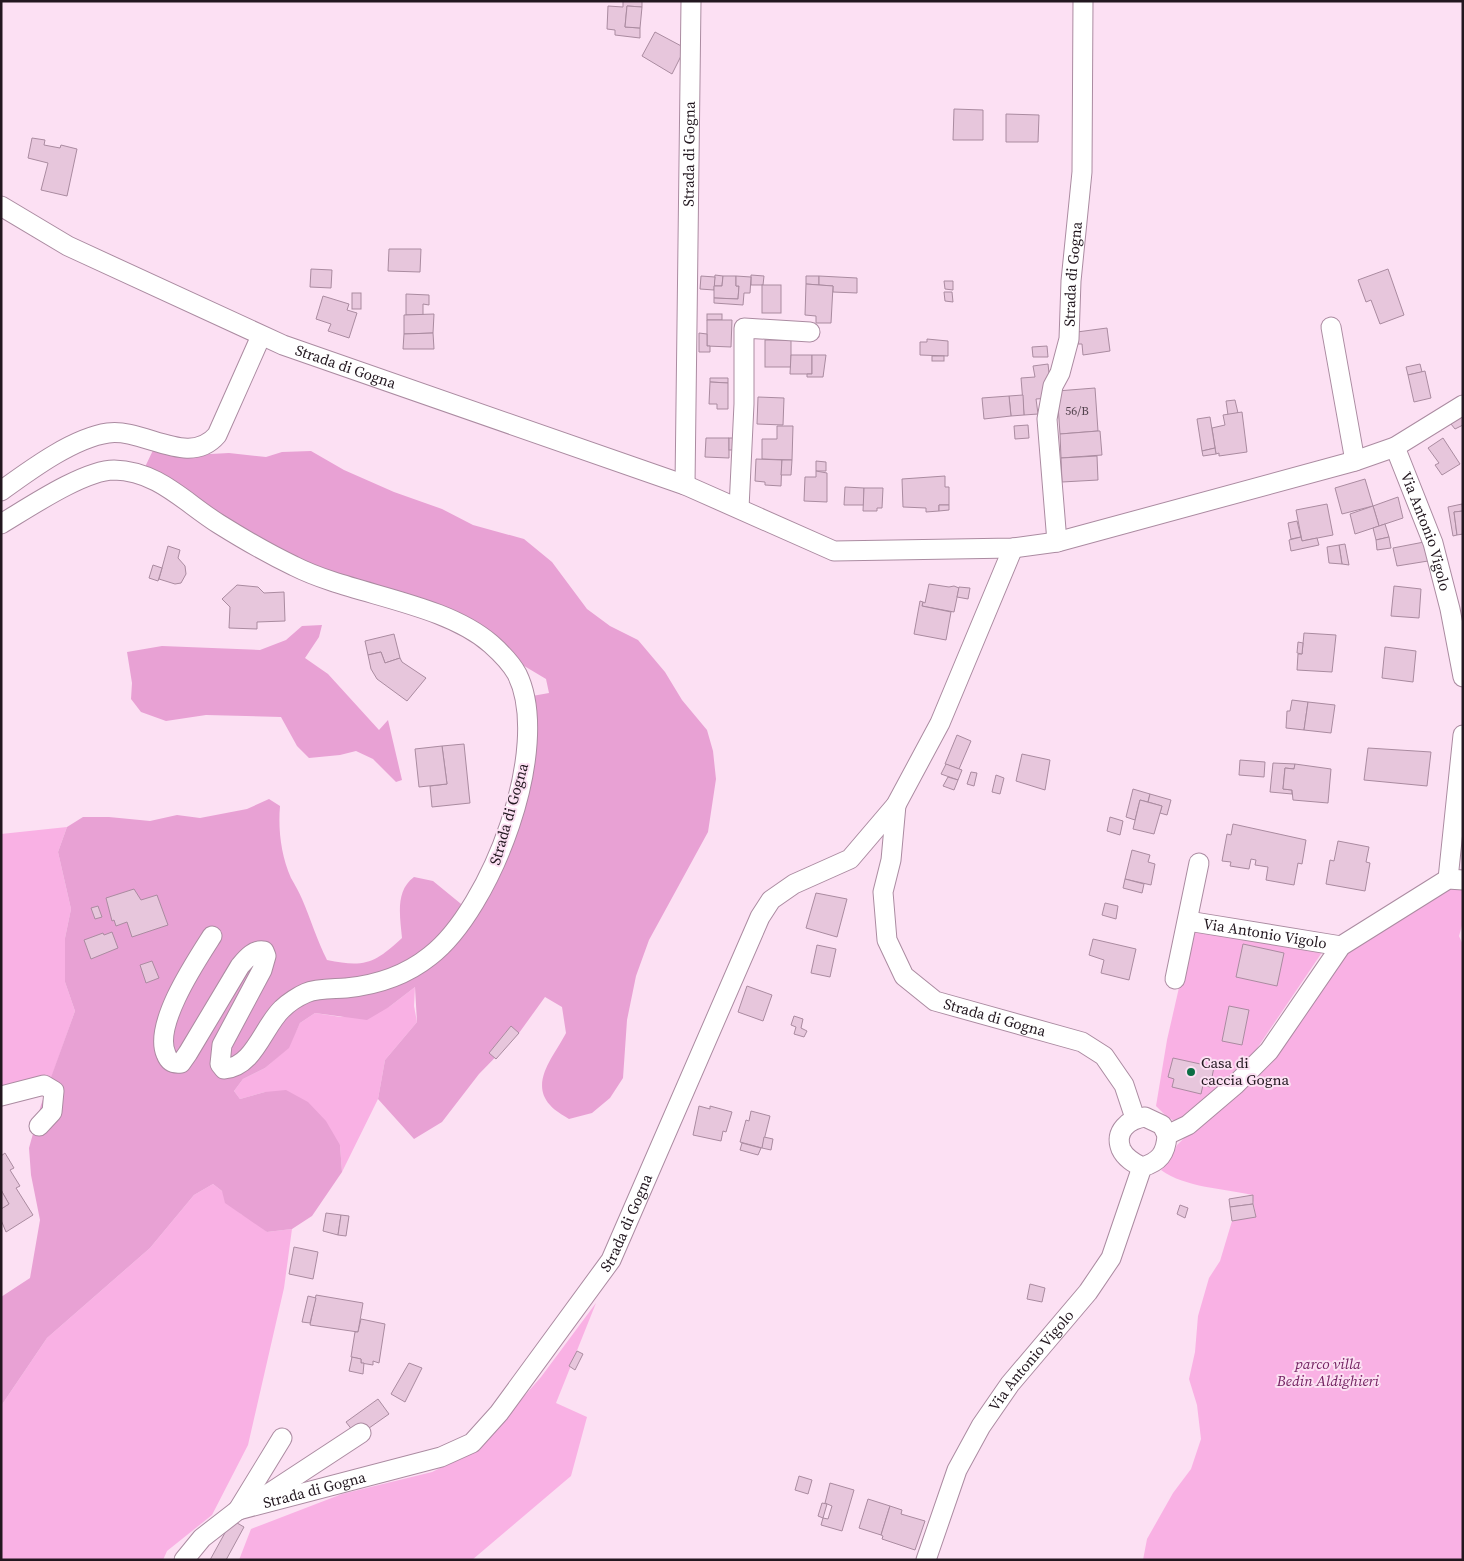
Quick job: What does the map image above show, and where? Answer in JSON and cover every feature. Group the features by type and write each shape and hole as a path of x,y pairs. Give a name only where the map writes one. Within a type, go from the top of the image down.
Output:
{"street":[{"name":"Strada di Gogna","path":"685,485 691,1"},
{"name":"Strada di Gogna","path":"1057,542 1047,420 1053,386 1060,373 1069,339 1082,172 1083,1"},
{"name":"Strada di Gogna","path":"1,206 68,246 261,336 685,485 834,551 1013,548 1057,542 1355,461 1396,447 1463,404"},
{"path":"1331,327 1355,461"},
{"path":"739,508 744,404 744,328 810,332"},
{"path":"1,491 72,446 110,433 137,436 178,447 194,448 212,442 218,435 261,336"},
{"name":"Via Antonio Vigolo","path":"1396,447 1433,543 1450,609 1463,677"},
{"name":"Strada di Gogna","path":"1,524 60,490 93,475 110,470 134,472 173,490 217,523 303,571 412,606 471,631 489,643 509,663 522,690 527,711 528,730 522,778 497,860 464,918 448,940 413,968 384,982 307,992 282,1009 244,1061 229,1069 224,1068 220,1064 222,1045 262,970 266,956 264,951 259,950 240,966 180,1063 175,1064 169,1061 163,1043 172,1009 196,962 212,936"},
{"name":"Strada di Gogna","path":"238,1510 441,1457 472,1443 538,1362 611,1260 760,917 771,900 794,884 850,859 896,805 940,723 1013,548"},
{"name":"Strada di Gogna","path":"281,570 299,575 303,571"},
{"name":"Via Antonio Vigolo","path":"1167,1135 1188,1125 1235,1085 1269,1052 1341,946 1455,879 1463,735"},
{"name":"Strada di Gogna","path":"896,805 891,860 883,892 886,940 904,976 935,1001 1082,1042 1104,1056 1124,1085 1135,1118"},
{"name":"Via Antonio Vigolo","path":"1175,979 1199,863"},
{"name":"Via Antonio Vigolo","path":"1188,920 1341,946"},
{"path":"1,1096 44,1085 54,1091 52,1112 39,1126"},
{"path":"1145,1117 1153,1120 1162,1126 1167,1135 1162,1156 1155,1163 1142,1167 1130,1160 1121,1150 1120,1136 1126,1124 1135,1118 1145,1117"},
{"name":"Via Antonio Vigolo","path":"926,1560 957,1470 981,1426 1010,1384 1088,1292 1111,1258 1142,1167"},
{"name":"Strada di Gogna","path":"184,1560 202,1538 238,1510 262,1498 361,1432"},
{"name":"Strada di Gogna","path":"238,1510 282,1438"}],"green space":[{"path":"67,827 58,852 71,909 65,938 65,982 75,1011 48,1087 1,1095 1,834"},
{"name":"parco villa Bedin Aldighieri","path":"1448,879 1463,884 1463,922 1459,936 1463,945 1463,1560 1143,1560 1147,1539 1173,1493 1191,1469 1201,1439 1197,1405 1189,1379 1195,1352 1198,1316 1209,1278 1220,1261 1232,1221 1256,1217 1252,1195 1182,1181 1161,1170 1169,1161 1177,1145 1270,1056 1358,934"},
{"path":"1194,922 1325,948 1256,1050 1179,1124 1166,1116 1156,1106 1167,1040"},
{"path":"415,987 414,1006 417,1022 385,1060 378,1099 342,1172 340,1145 265,1092 240,1099 234,1091 243,1079 265,1068 288,1048 300,1023 315,1013 341,1017 389,1007"},
{"path":"213,1184 222,1191 241,1214 253,1220 267,1232 292,1229 284,1288 248,1445 212,1515 167,1551 163,1560 1,1560 1,1406 47,1338 150,1248 194,1195"},
{"path":"596,1303 556,1403 587,1417 571,1476 472,1560 239,1560 251,1529 342,1494 432,1472 471,1453 489,1436 541,1377"}],"shaded area":[{"path":"155,446 192,455 229,453 266,457 282,452 311,451 344,470 394,492 442,509 473,525 524,539 552,562 587,609 610,626 638,640 665,672 682,700 707,730 713,751 716,779 708,832 649,940 636,976 627,1020 623,1078 610,1098 592,1113 569,1119 552,1107 544,1096 542,1087 546,1069 566,1033 562,1007 545,997 519,1033 479,1074 442,1122 414,1139 378,1099 385,1060 417,1022 415,987 389,1007 367,1020 315,1013 300,1023 289,1048 265,1068 243,1079 234,1091 240,1099 265,1092 286,1090 308,1102 326,1121 340,1145 342,1172 312,1216 292,1229 267,1232 225,1203 222,1191 213,1184 194,1195 150,1248 47,1338 1,1406 1,1297 30,1278 40,1220 31,1175 29,1148 41,1105 75,1011 65,982 65,938 71,909 58,852 67,827 83,817 109,817 150,821 177,815 200,818 247,809 269,799 280,806 279,824 285,860 327,960 351,963 369,961 384,953 402,938 401,897 404,889 414,877 433,881 466,908 526,779 521,698 549,693 546,679 491,646 292,564 145,467"},
{"path":"322,625 319,637 305,658 328,674 379,730 388,720 402,780 396,782 373,759 356,751 340,755 309,758 297,746 281,717 206,715 166,721 141,712 131,699 132,683 127,652 162,646 260,650 286,640 302,626"}],"building":[{"path":"623,1 642,1 642,7 627,6 625,27 640,28 640,38 615,35 615,30 607,29 608,6 623,7"},
{"path":"627,6 642,7 640,28 625,27"},
{"path":"655,32 685,48 672,74 642,56"},
{"path":"954,109 983,110 983,140 953,140"},
{"path":"1006,114 1039,115 1038,142 1006,142"},
{"path":"32,138 45,140 44,145 60,148 61,145 77,149 67,196 41,190 48,163 28,158"},
{"path":"389,249 421,249 420,272 388,271"},
{"path":"311,269 332,270 331,288 310,287"},
{"path":"1388,269 1404,315 1380,324 1371,300 1366,302 1358,280"},
{"path":"715,275 723,276 722,286 714,286"},
{"path":"751,275 764,276 763,285 751,285"},
{"path":"701,276 715,277 714,290 700,289"},
{"path":"723,276 736,276 736,286 739,286 738,299 714,298 714,286 722,286"},
{"path":"736,276 751,277 750,293 744,293 743,305 714,303 714,298 738,299 739,286 736,286"},
{"path":"806,276 819,276 819,285 806,284"},
{"path":"819,276 857,278 857,293 833,292 833,286 819,285"},
{"path":"944,281 953,281 953,290 945,289"},
{"path":"806,284 833,286 831,323 816,323 816,316 805,315"},
{"path":"762,285 781,285 781,313 762,313"},
{"path":"944,292 952,292 953,302 945,301"},
{"path":"352,293 361,293 361,309 352,309"},
{"path":"406,294 429,295 429,305 423,304 423,315 406,315"},
{"path":"323,296 349,304 347,310 357,313 349,338 328,331 331,324 316,319"},
{"path":"434,314 433,333 404,334 404,315"},
{"path":"707,314 722,314 722,320 707,320"},
{"path":"707,320 732,320 731,347 707,346"},
{"path":"1107,328 1110,351 1083,355 1082,344 1078,344 1077,332"},
{"path":"433,333 434,349 403,349 404,334"},
{"path":"699,333 707,334 707,346 710,346 710,352 699,352"},
{"path":"927,339 948,341 948,356 920,355 920,342 927,342"},
{"path":"765,340 791,340 791,367 765,367"},
{"path":"1047,346 1048,357 1033,357 1032,347"},
{"path":"791,355 812,355 812,374 790,374"},
{"path":"812,355 826,355 823,377 807,377 807,374 812,374"},
{"path":"932,356 944,356 944,361 932,361"},
{"path":"1048,364 1049,398 1036,399 1038,414 1024,415 1021,378 1035,377 1033,366"},
{"path":"1420,364 1422,372 1408,375 1406,367"},
{"path":"1425,371 1431,398 1414,402 1408,375"},
{"path":"710,378 728,378 728,383 710,382"},
{"path":"710,382 728,383 728,409 717,409 717,404 709,404"},
{"path":"1095,388 1098,431 1060,434 1057,391"},
{"path":"1023,395 1024,415 1011,416 1009,396"},
{"path":"1009,396 1011,416 984,419 982,398"},
{"path":"758,397 784,398 783,425 757,424"},
{"path":"1235,400 1238,413 1228,415 1226,401"},
{"path":"1242,412 1247,452 1219,456 1219,453 1216,454 1212,428 1225,425 1223,415"},
{"path":"1463,413 1463,425 1455,429 1447,419"},
{"path":"1210,417 1215,448 1202,451 1197,419"},
{"path":"1028,425 1029,438 1015,439 1014,426"},
{"path":"777,426 793,426 792,460 762,459 762,439 777,439"},
{"path":"1100,431 1102,455 1061,458 1060,434"},
{"path":"706,438 729,438 729,458 705,457"},
{"path":"729,438 740,438 740,450 729,450"},
{"path":"1443,438 1460,464 1442,475 1435,465 1439,463 1428,448"},
{"path":"1215,448 1216,454 1203,456 1202,451"},
{"path":"1097,456 1098,480 1062,482 1061,458"},
{"path":"756,459 782,460 781,486 765,485 765,482 755,481"},
{"path":"782,460 792,460 791,475 781,475"},
{"path":"816,461 826,462 826,471 816,471"},
{"path":"816,471 827,473 827,502 804,501 805,477 816,477"},
{"path":"945,476 945,487 949,487 949,505 939,505 939,511 926,512 926,508 903,507 902,479"},
{"path":"1365,479 1373,506 1342,514 1335,488"},
{"path":"845,487 864,488 864,505 844,505"},
{"path":"864,488 883,488 882,508 877,508 877,511 863,511"},
{"path":"1398,497 1403,518 1379,526 1373,506"},
{"path":"1327,504 1333,535 1302,541 1296,510"},
{"path":"1462,504 1463,511 1454,512 1457,535 1453,536 1448,507"},
{"path":"939,505 949,505 949,510 939,511"},
{"path":"1373,506 1379,526 1355,534 1350,514"},
{"path":"1463,511 1463,534 1457,535 1454,512"},
{"path":"1297,521 1301,537 1291,539 1288,523"},
{"path":"1385,524 1389,537 1376,540 1373,528"},
{"path":"1301,537 1302,541 1317,538 1319,545 1291,551 1289,540"},
{"path":"1389,537 1391,548 1377,550 1376,540"},
{"path":"1424,542 1428,561 1397,566 1393,548"},
{"path":"1345,544 1349,565 1342,564 1339,545"},
{"path":"1339,545 1342,564 1329,563 1327,547"},
{"path":"168,546 180,550 178,558 185,566 186,574 181,583 175,584 159,579"},
{"path":"153,565 162,568 158,581 149,578"},
{"path":"929,584 959,588 954,612 922,606 923,602 925,603"},
{"path":"237,585 258,587 264,593 284,592 285,621 257,622 257,629 229,628 230,607 222,599"},
{"path":"1394,586 1421,589 1419,618 1391,616"},
{"path":"959,587 970,588 968,599 957,597"},
{"path":"920,601 923,602 922,606 951,612 946,640 914,634"},
{"path":"1304,633 1336,635 1332,672 1297,670 1298,654 1302,654"},
{"path":"394,634 400,658 385,663 381,652 368,655 365,641"},
{"path":"1298,642 1303,643 1302,654 1297,653"},
{"path":"1385,647 1416,651 1413,682 1382,678"},
{"path":"381,652 385,663 400,658 402,662 426,678 407,701 377,679 371,669 368,655"},
{"path":"1292,700 1308,702 1304,730 1286,728 1287,711 1290,711"},
{"path":"1308,702 1335,705 1331,733 1304,730"},
{"path":"957,735 971,741 959,769 945,764"},
{"path":"464,744 470,803 432,807 430,786 447,784 442,746"},
{"path":"442,746 447,784 419,787 415,749"},
{"path":"1368,748 1431,752 1427,786 1364,780"},
{"path":"1022,754 1050,760 1045,790 1016,781"},
{"path":"1240,760 1265,762 1264,777 1239,775"},
{"path":"1273,763 1295,764 1294,769 1285,768 1283,789 1292,790 1292,794 1270,792"},
{"path":"946,764 962,770 958,780 941,774"},
{"path":"1295,764 1331,769 1328,803 1293,800 1292,790 1283,789 1285,768 1294,769"},
{"path":"971,772 977,773 974,786 967,784"},
{"path":"996,775 1004,778 1000,794 992,792"},
{"path":"948,777 958,780 954,790 943,786"},
{"path":"1133,789 1150,794 1148,802 1140,800 1135,820 1126,817"},
{"path":"1150,794 1171,800 1167,815 1160,813 1162,806 1148,802"},
{"path":"1140,800 1162,806 1154,834 1133,829"},
{"path":"1110,817 1123,821 1120,835 1107,831"},
{"path":"1233,824 1306,840 1302,864 1298,863 1294,885 1266,880 1268,867 1255,865 1256,860 1251,859 1249,869 1230,866 1231,862 1222,861 1227,834 1231,835"},
{"path":"1338,841 1369,847 1366,862 1370,863 1365,891 1326,884 1330,860 1334,861"},
{"path":"1132,850 1150,855 1148,862 1155,864 1151,885 1125,879"},
{"path":"1125,879 1144,884 1142,893 1123,888"},
{"path":"134,889 141,900 157,895 168,925 132,937 127,922 116,926 114,920 112,921 106,898"},
{"path":"816,893 847,899 837,937 806,928"},
{"path":"1105,903 1118,906 1116,919 1102,915"},
{"path":"98,906 102,917 95,919 91,908"},
{"path":"112,932 118,948 91,959 84,940 103,933 104,935"},
{"path":"1093,939 1136,949 1129,980 1101,973 1104,960 1089,955"},
{"path":"1243,944 1284,953 1277,986 1236,977"},
{"path":"817,945 836,949 830,977 811,973"},
{"path":"152,961 159,978 146,983 140,965"},
{"path":"747,986 772,995 763,1021 738,1012"},
{"path":"1229,1006 1249,1010 1242,1045 1222,1041"},
{"path":"794,1016 803,1019 801,1028 807,1031 804,1037 794,1034 796,1027 791,1025"},
{"path":"511,1026 519,1033 496,1059 489,1053"},
{"name":"Casa di caccia Gogna","path":"1173,1058 1214,1067 1210,1087 1203,1085 1201,1094 1172,1087 1174,1079 1168,1077"},
{"path":"699,1106 710,1109 710,1106 732,1112 726,1132 723,1131 721,1141 693,1135"},
{"path":"751,1111 770,1116 762,1148 740,1142 746,1120 749,1121"},
{"path":"764,1137 773,1139 771,1150 762,1148"},
{"path":"742,1143 761,1148 758,1155 740,1150"},
{"path":"5,1153 14,1168 10,1170 20,1186 16,1188 33,1215 6,1232 1,1220 1,1209 9,1204 1,1190 1,1156"},
{"path":"1,1190 9,1204 1,1209"},
{"path":"1253,1195 1253,1204 1230,1207 1229,1199"},
{"path":"1253,1204 1256,1217 1232,1221 1230,1207"},
{"path":"1180,1205 1188,1208 1185,1218 1177,1214"},
{"path":"326,1213 341,1215 338,1235 323,1231"},
{"path":"341,1215 349,1216 346,1236 338,1235"},
{"path":"294,1247 318,1252 313,1279 289,1274"},
{"path":"1030,1284 1045,1288 1042,1302 1027,1299"},
{"path":"316,1295 363,1303 358,1332 310,1325"},
{"path":"308,1296 316,1298 310,1323 302,1322"},
{"path":"361,1319 385,1324 379,1363 373,1361 373,1365 361,1363 361,1359 351,1357 355,1332 358,1332"},
{"path":"577,1351 583,1354 575,1370 569,1366"},
{"path":"352,1357 361,1359 361,1363 364,1363 363,1374 349,1371"},
{"path":"409,1363 422,1368 405,1402 391,1394"},
{"path":"378,1399 389,1414 362,1433 356,1435 346,1422"},
{"path":"799,1476 812,1480 808,1494 795,1490"},
{"path":"830,1483 854,1490 842,1531 821,1525 823,1518 828,1519 832,1506 825,1503"},
{"path":"868,1499 890,1506 881,1535 859,1528"},
{"path":"822,1503 827,1504 823,1518 818,1516"},
{"path":"890,1506 902,1510 901,1514 925,1521 915,1550 882,1539 883,1536 881,1535"},
{"path":"232,1520 244,1527 226,1560 210,1560"}],"place":[{"name":"Casa di caccia Gogna","path":"1191,1072"}]}
